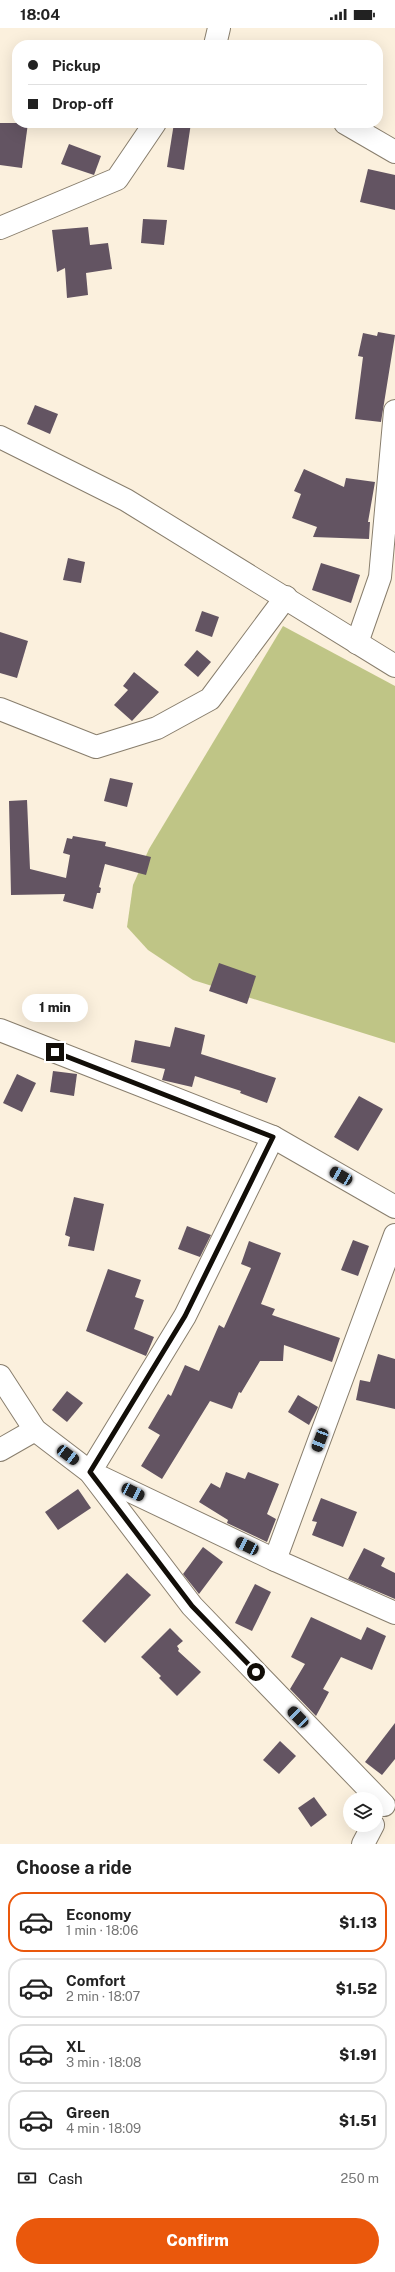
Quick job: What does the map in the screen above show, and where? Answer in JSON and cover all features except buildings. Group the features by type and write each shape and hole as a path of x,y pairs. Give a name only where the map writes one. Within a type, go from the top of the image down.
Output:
{"street":[{"path":"216,40 219,28"},
{"path":"0,228 117,179 152,128"},
{"path":"354,128 395,152"},
{"path":"356,643 380,577 395,411"},
{"path":"0,437 126,500 286,597 356,643 395,666"},
{"path":"0,709 96,747 157,728 210,699 286,597"},
{"path":"0,1030 273,1137 395,1207"},
{"path":"90,1472 185,1316 273,1137"},
{"path":"275,1560 395,1235"},
{"path":"0,1376 35,1430 90,1472 275,1560 395,1613"},
{"path":"0,1450 35,1430"},
{"path":"90,1472 192,1606 385,1807"},
{"path":"363,1844 369,1832"}],"green space":[{"path":"283,626 395,686 395,1043 193,980 148,950 127,927 133,885 149,849"}],"route":[{"path":"55,1052 96,1069 210,1111 273,1137 185,1316 90,1472 192,1606 256,1672"}]}
